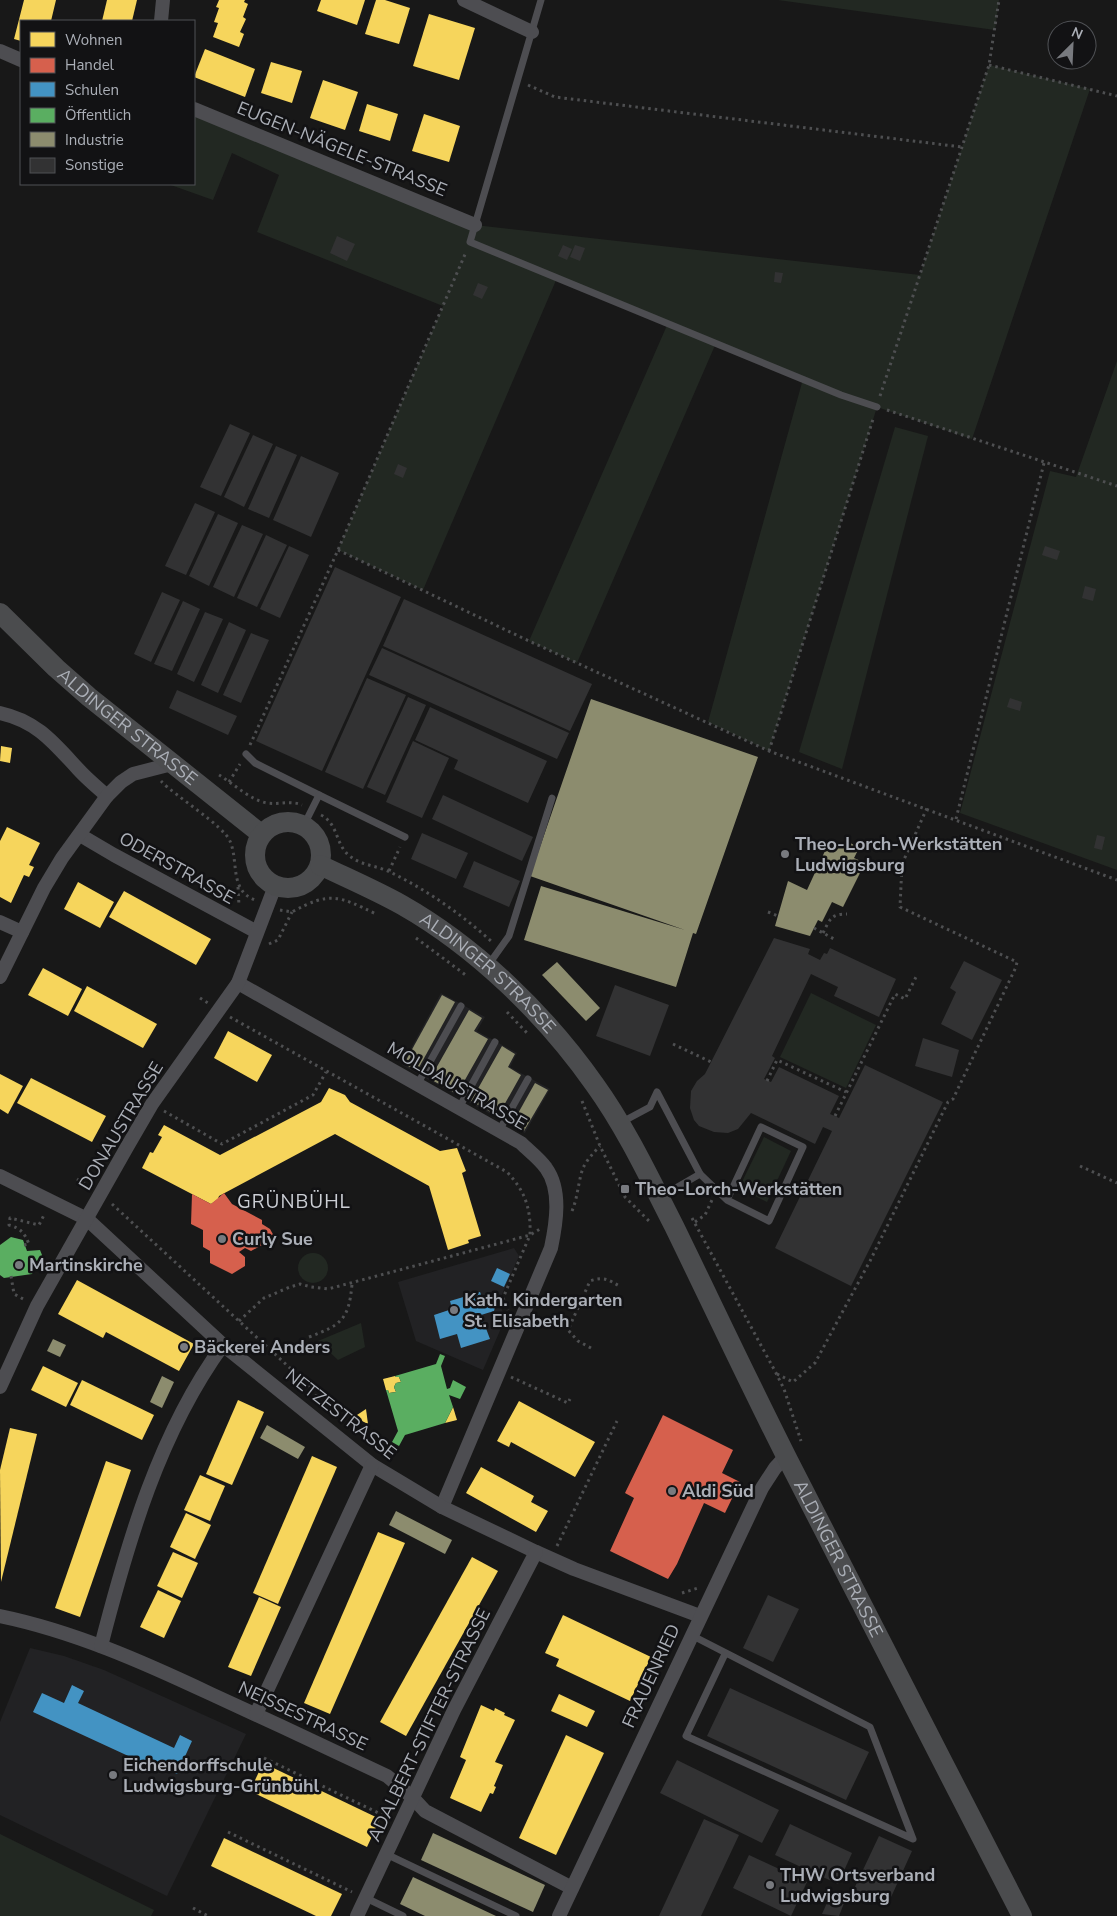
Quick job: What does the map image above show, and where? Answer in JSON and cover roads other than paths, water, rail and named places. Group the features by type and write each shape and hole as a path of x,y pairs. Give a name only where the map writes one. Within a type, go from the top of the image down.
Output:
{"main road":[{"name":"ALDINGER STRASSE","path":"0,613 56,668 172,764 261,834"},
{"path":"281,822 293,822 304,825 311,831 320,847 320,865 315,875 302,885 286,888 275,886 266,881 259,873 255,863 256,843 261,834 270,826 281,822"},
{"name":"ALDINGER STRASSE","path":"320,865 401,904 431,923 487,966 526,1003 562,1042 596,1086 619,1123 660,1198 786,1456 1022,1916"}],"street":[{"path":"161,20 163,0"},
{"path":"464,0 532,32"},
{"path":"0,51 20,60"},
{"name":"EUGEN-NÄGELE-STRASSE","path":"195,108 476,225"},
{"path":"0,713 15,716 46,735 79,771 107,796"},
{"path":"0,978 44,888 62,858 107,796 121,782 133,774 172,764"},
{"name":"ODERSTRASSE","path":"80,834 114,855 257,932"},
{"name":"DONAUSTRASSE","path":"0,1387 37,1306 152,1104 238,983 275,886"},
{"path":"0,922 22,932"},
{"name":"MOLDAUSTRASSE","path":"238,983 521,1143 547,1169 554,1190 556,1220 551,1248 442,1507"},
{"name":"NETZESTRASSE","path":"0,1176 87,1219 223,1345 372,1465 442,1507 536,1552 574,1569 700,1616"},
{"path":"101,1646 120,1573 144,1498 171,1434 202,1374 223,1345"},
{"name":"FRAUENRIED","path":"558,1916 762,1488 775,1468 786,1456"},
{"path":"256,1714 372,1465"},
{"name":"ADALBERT-STIFTER-STRASSE","path":"357,1916 454,1710 536,1552"},
{"name":"NEISSESTRASSE","path":"0,1616 19,1620 101,1646 256,1714 387,1776 424,1810 572,1888"}],"lane":[{"path":"541,0 470,242 841,395 877,407"},
{"path":"246,754 255,763 405,837"},
{"path":"304,825 319,795"},
{"path":"487,966 509,936 552,798"},
{"path":"417,1085 461,1006"},
{"path":"459,1108 495,1042"},
{"path":"499,1131 528,1079"},
{"path":"619,1123 650,1106 657,1092 700,1174 727,1200 769,1221 803,1147 760,1127 727,1200"},
{"path":"660,1198 700,1174"},
{"path":"691,1635 870,1727 913,1839 686,1736 725,1654"},
{"path":"386,1854 516,1916"},
{"path":"366,1898 403,1916"}],"place":[{"name":"Theo-Lorch-Werkstätten Ludwigsburg","path":"785,854"},
{"name":"Theo-Lorch-Werkstätten","path":"625,1189"},
{"name":"Curly Sue","path":"222,1239"},
{"name":"Martinskirche","path":"19,1265"},
{"name":"Kath. Kindergarten St. Elisabeth","path":"454,1310"},
{"name":"Bäckerei Anders","path":"184,1347"},
{"name":"Aldi Süd","path":"672,1491"},
{"name":"Eichendorffschule Ludwigsburg-Grünbühl","path":"113,1775"},
{"name":"THW Ortsverband Ludwigsburg","path":"770,1885"}],"district":[{"name":"GRÜNBÜHL","path":"294,1202"}]}
